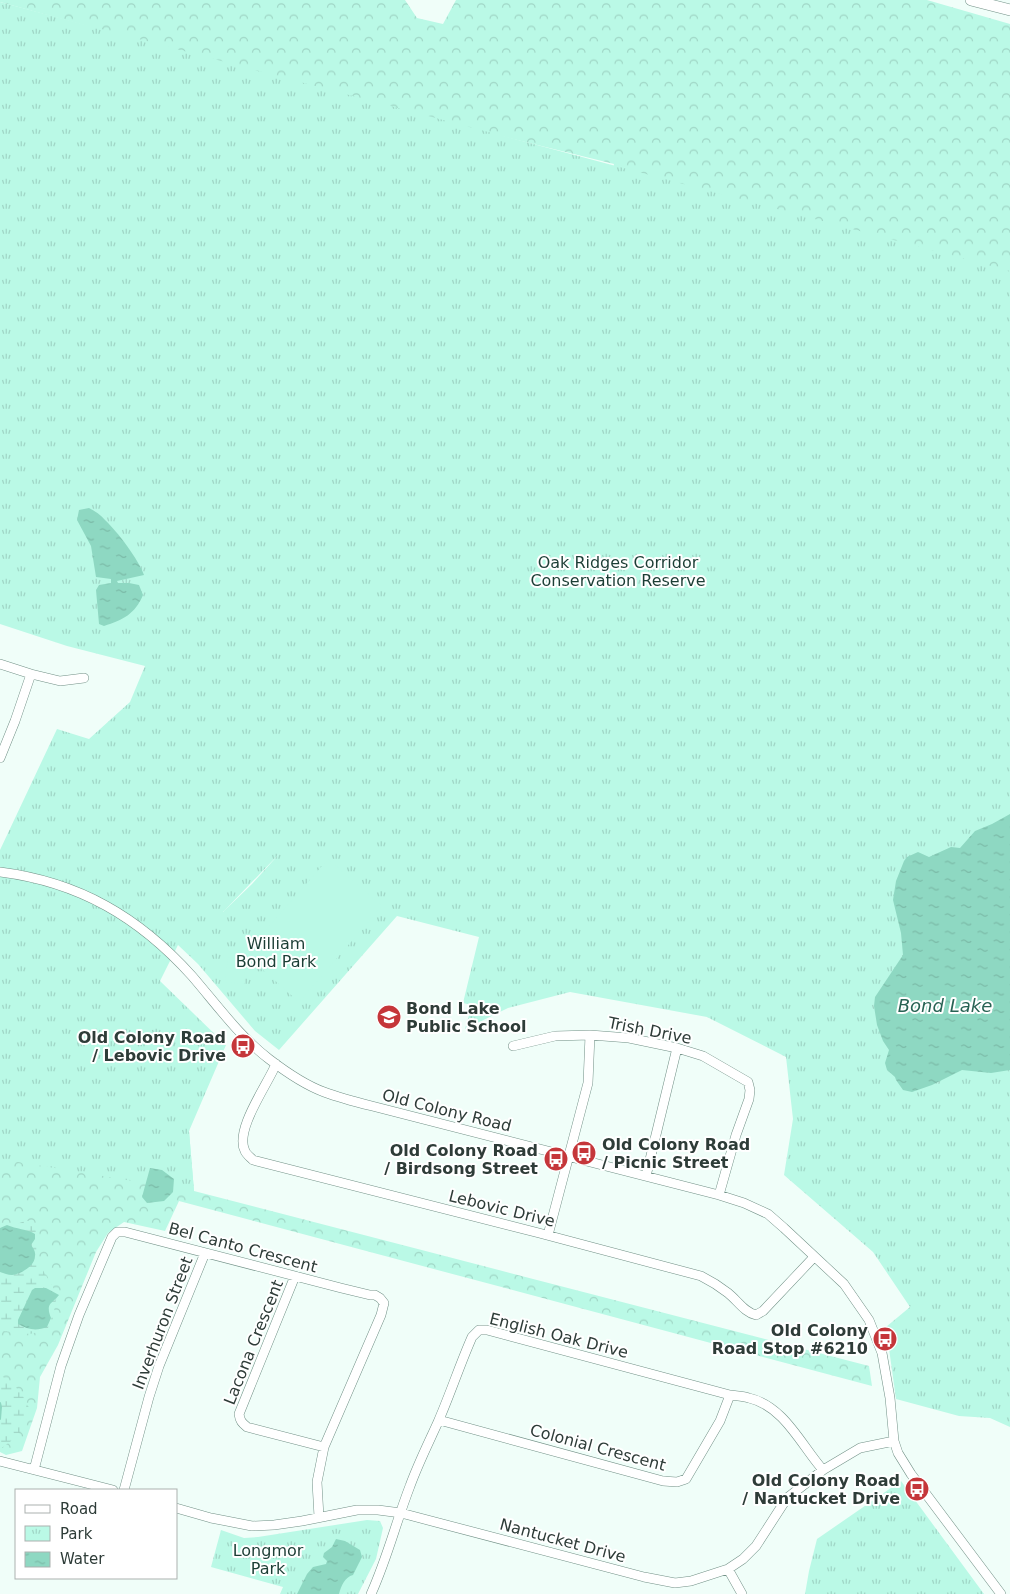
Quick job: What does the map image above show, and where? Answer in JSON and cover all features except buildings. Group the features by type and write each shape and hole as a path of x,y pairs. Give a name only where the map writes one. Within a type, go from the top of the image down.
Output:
{"main road":[{"path":"971,0 1010,10"}],"street":[{"path":"0,664 60,681 84,678"},
{"path":"0,758 31,674"},
{"name":"Old Colony Road","path":"0,872 40,879 72,889 115,910 163,947 191,975 242,1035 276,1064 301,1081 324,1092 719,1195 744,1203 768,1214 844,1284 869,1320 882,1353 890,1398 894,1441 898,1453 911,1474 1001,1594"},
{"path":"548,1235 588,1083 590,1035"},
{"name":"Trish Drive","path":"513,1046 555,1036 590,1035 628,1038 677,1048 704,1056 748,1082 750,1090 719,1195"},
{"path":"646,1176 677,1048"},
{"name":"Lebovic Drive","path":"276,1064 252,1110 243,1138 244,1150 253,1160 548,1235 700,1276 716,1283 748,1313 756,1315 763,1311 814,1258"},
{"name":"Bel Canto Crescent","path":"34,1470 61,1366 79,1315 112,1237 117,1232 125,1232 375,1295 384,1303 381,1315 324,1447 316,1482 319,1517"},
{"name":"Inverhuron Street","path":"124,1489 159,1366 205,1253"},
{"name":"Lacona Crescent","path":"295,1276 239,1414 242,1423 247,1427 324,1447"},
{"name":"English Oak Drive","path":"371,1594 385,1562 410,1487 472,1337 479,1330 487,1330 730,1395 750,1398 768,1406 783,1418 823,1470"},
{"name":"Colonial Crescent","path":"438,1420 662,1481 677,1482 686,1479 720,1421 730,1395"},
{"name":"Nantucket Drive","path":"178,1509 211,1518 252,1526 274,1526 357,1510 401,1513 659,1581 675,1583 691,1581 728,1569 743,1559 756,1546 787,1498 823,1470 860,1448 894,1441"},
{"path":"0,1461 109,1489"},
{"path":"728,1569 742,1594"}],"green space":[{"path":"0,0 405,0 417,18 443,24 456,0 927,0 1010,24 1010,274 592,266 614,164 376,105 0,2"},
{"name":"Oak Ridges Corridor Conservation Reserve","path":"0,2 1010,271 1010,1427 990,1418 959,1416 896,1399 886,1327 910,1307 873,1252 784,1175 793,1119 786,1057 707,1017 570,992 508,1008 465,1029 472,1005 463,1003 479,937 397,916 279,1050 255,1031 198,964 178,945 160,981 226,1045 189,1131 194,1191 0,1159 0,850 57,729 89,739 130,702 145,666 67,646 0,624","holes":["280,853 252,884 223,912"]},
{"name":"William Bond Park","path":"328,859 382,906 299,1002 245,954"},
{"path":"228,957 246,958 244,984 225,982"},
{"path":"0,963 189,1131 194,1191 869,1366 872,1386 179,1201 165,1231 124,1222 108,1233 96,1252 58,1345 40,1377 37,1408 22,1451 6,1455 0,1452"},
{"path":"25,1221 34,1221 38,1262 57,1294 52,1323 46,1330 30,1334 4,1331 0,1319 0,1230"},
{"path":"0,1375 19,1391 31,1413 18,1436 0,1449"},
{"path":"901,1481 984,1594 805,1594 817,1539"},
{"name":"Longmor Park","path":"367,1520 380,1521 383,1528 376,1559 358,1594 280,1594 283,1587 211,1567 221,1530 244,1538"}],"water":[{"path":"89,508 102,516 115,531 133,554 144,575 117,581 118,583 139,585 143,595 132,612 104,626 99,624 96,590 99,585 111,583 111,579 96,577 91,546 77,520 79,510"},
{"name":"Bond Lake","path":"1010,814 1010,1070 991,1073 962,1070 932,1085 912,1092 903,1090 895,1077 887,1070 885,1063 889,1050 883,1041 877,1025 874,1006 875,997 903,955 901,933 893,900 896,881 907,857 918,852 929,857 951,847 960,848 975,831"},
{"path":"150,1168 162,1170 174,1179 173,1192 164,1201 147,1203 142,1197"},
{"path":"7,1225 35,1234 35,1239 31,1245 35,1253 33,1263 23,1271 12,1275 0,1272 0,1228"},
{"path":"35,1288 46,1288 59,1295 49,1307 51,1318 47,1327 29,1329 18,1324 18,1320 32,1290"},
{"path":"336,1539 345,1541 360,1550 362,1557 353,1575 344,1582 339,1594 297,1594 307,1574 313,1567 326,1564 327,1561 323,1557 324,1553 332,1547"}],"waterway":[{"path":"0,1403 0,1419"}],"place":[{"name":"Bond Lake Public School","path":"389,1017"},
{"name":"Old Colony Road / Lebovic Drive","path":"243,1046"},
{"name":"Old Colony Road / Picnic Street","path":"584,1153"},
{"name":"Old Colony Road / Birdsong Street","path":"556,1159"},
{"name":"Old Colony Road Stop #6210","path":"885,1339"},
{"name":"Old Colony Road / Nantucket Drive","path":"917,1489"}]}
